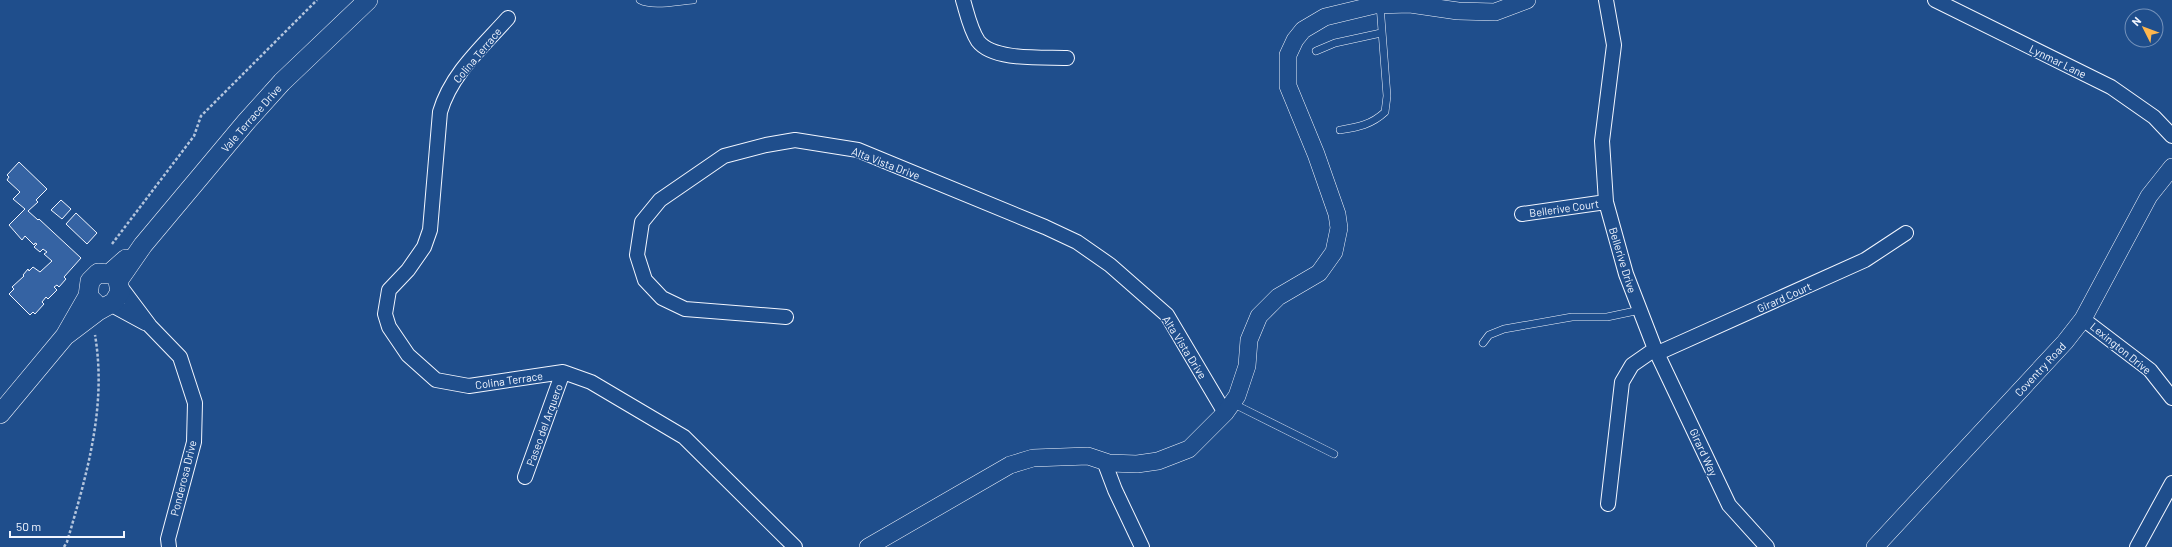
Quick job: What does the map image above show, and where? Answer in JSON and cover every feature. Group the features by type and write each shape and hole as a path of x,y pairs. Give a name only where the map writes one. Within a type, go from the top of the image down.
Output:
{"main road":[{"name":"Vale Terrace Drive","path":"115,280 282,82 368,0"},
{"path":"0,414 65,336 88,296 88,285 93,277 98,274 115,280 118,297 65,336"},
{"path":"88,296 95,303 108,305"}],"street":[{"path":"963,0 972,29 978,41 990,50 1003,55 1067,58"},
{"path":"868,547 1010,465 1033,458 1088,456 1104,461 1137,464 1158,462 1189,449 1228,408 1237,396 1247,366 1249,340 1259,316 1278,297 1319,273 1334,252 1339,228 1337,214 1288,86 1288,55 1295,40 1312,23 1341,12 1380,5 1410,4 1458,11 1494,12 1527,0"},
{"name":"Bellerive Drive","path":"1606,0 1614,45 1602,141 1606,202 1626,274 1657,351"},
{"name":"Lynmar Lane","path":"1935,0 2111,87 2154,117 2172,136"},
{"name":"Colina Terrace","path":"508,18 457,75 445,97 440,112 430,230 424,247 408,270 389,290 385,314 390,327 408,355 436,380 469,386 564,372 591,382 684,437 795,547"},
{"name":"Alta Vista Drive","path":"786,317 685,309 662,298 645,280 637,255 642,222 660,200 694,174 724,156 766,145 795,140 858,150 1045,227 1077,242 1110,265 1167,315 1228,408"},
{"name":"Coventry Road","path":"1875,547 2065,342 2083,319 2148,196 2172,167"},
{"name":"Bellerive Court","path":"1522,214 1606,202"},
{"name":"Girard Court","path":"1657,351 1865,260 1906,233"},
{"name":"Ponderosa Drive","path":"115,280 150,326 180,357 195,403 194,442 168,539 169,547"},
{"name":"Ponderosa Drive","path":"108,305 150,326"},
{"name":"Lexington Drive","path":"2083,319 2150,370 2172,398"},
{"path":"1608,504 1622,382 1632,365 1657,351"},
{"name":"Girard Way","path":"1657,351 1729,505 1766,547"},
{"name":"Paseo del Arquero","path":"525,477 564,372"},
{"path":"1104,461 1115,490 1142,547"},
{"path":"2137,547 2172,483"}],"lane":[{"path":"640,0 644,2 692,0"},
{"path":"1340,130 1365,126 1377,120 1385,112 1388,96 1380,5"},
{"path":"1316,51 1335,44 1382,34"},
{"path":"1483,343 1489,335 1504,329 1572,317 1606,317 1640,310"},
{"path":"1228,408 1334,454"}],"path":[{"path":"112,244 194,136 201,116 318,0"},
{"path":"64,547 67,542 87,475 97,415 100,362 95,333"}],"building":[{"path":"19,162 47,189 36,200 38,202 28,211 38,220 39,219 81,258 64,277 66,279 59,287 57,285 54,287 57,290 48,299 46,297 42,302 44,304 35,314 33,312 30,315 9,294 14,289 12,287 24,276 23,275 28,269 29,271 33,267 40,272 52,261 44,254 47,252 43,249 40,252 34,247 37,244 35,243 34,245 25,236 22,240 9,225 25,209 13,199 20,192 7,180 9,177 7,175"},
{"path":"61,200 71,209 62,219 51,210"},
{"path":"76,213 97,233 87,244 66,224"}]}
